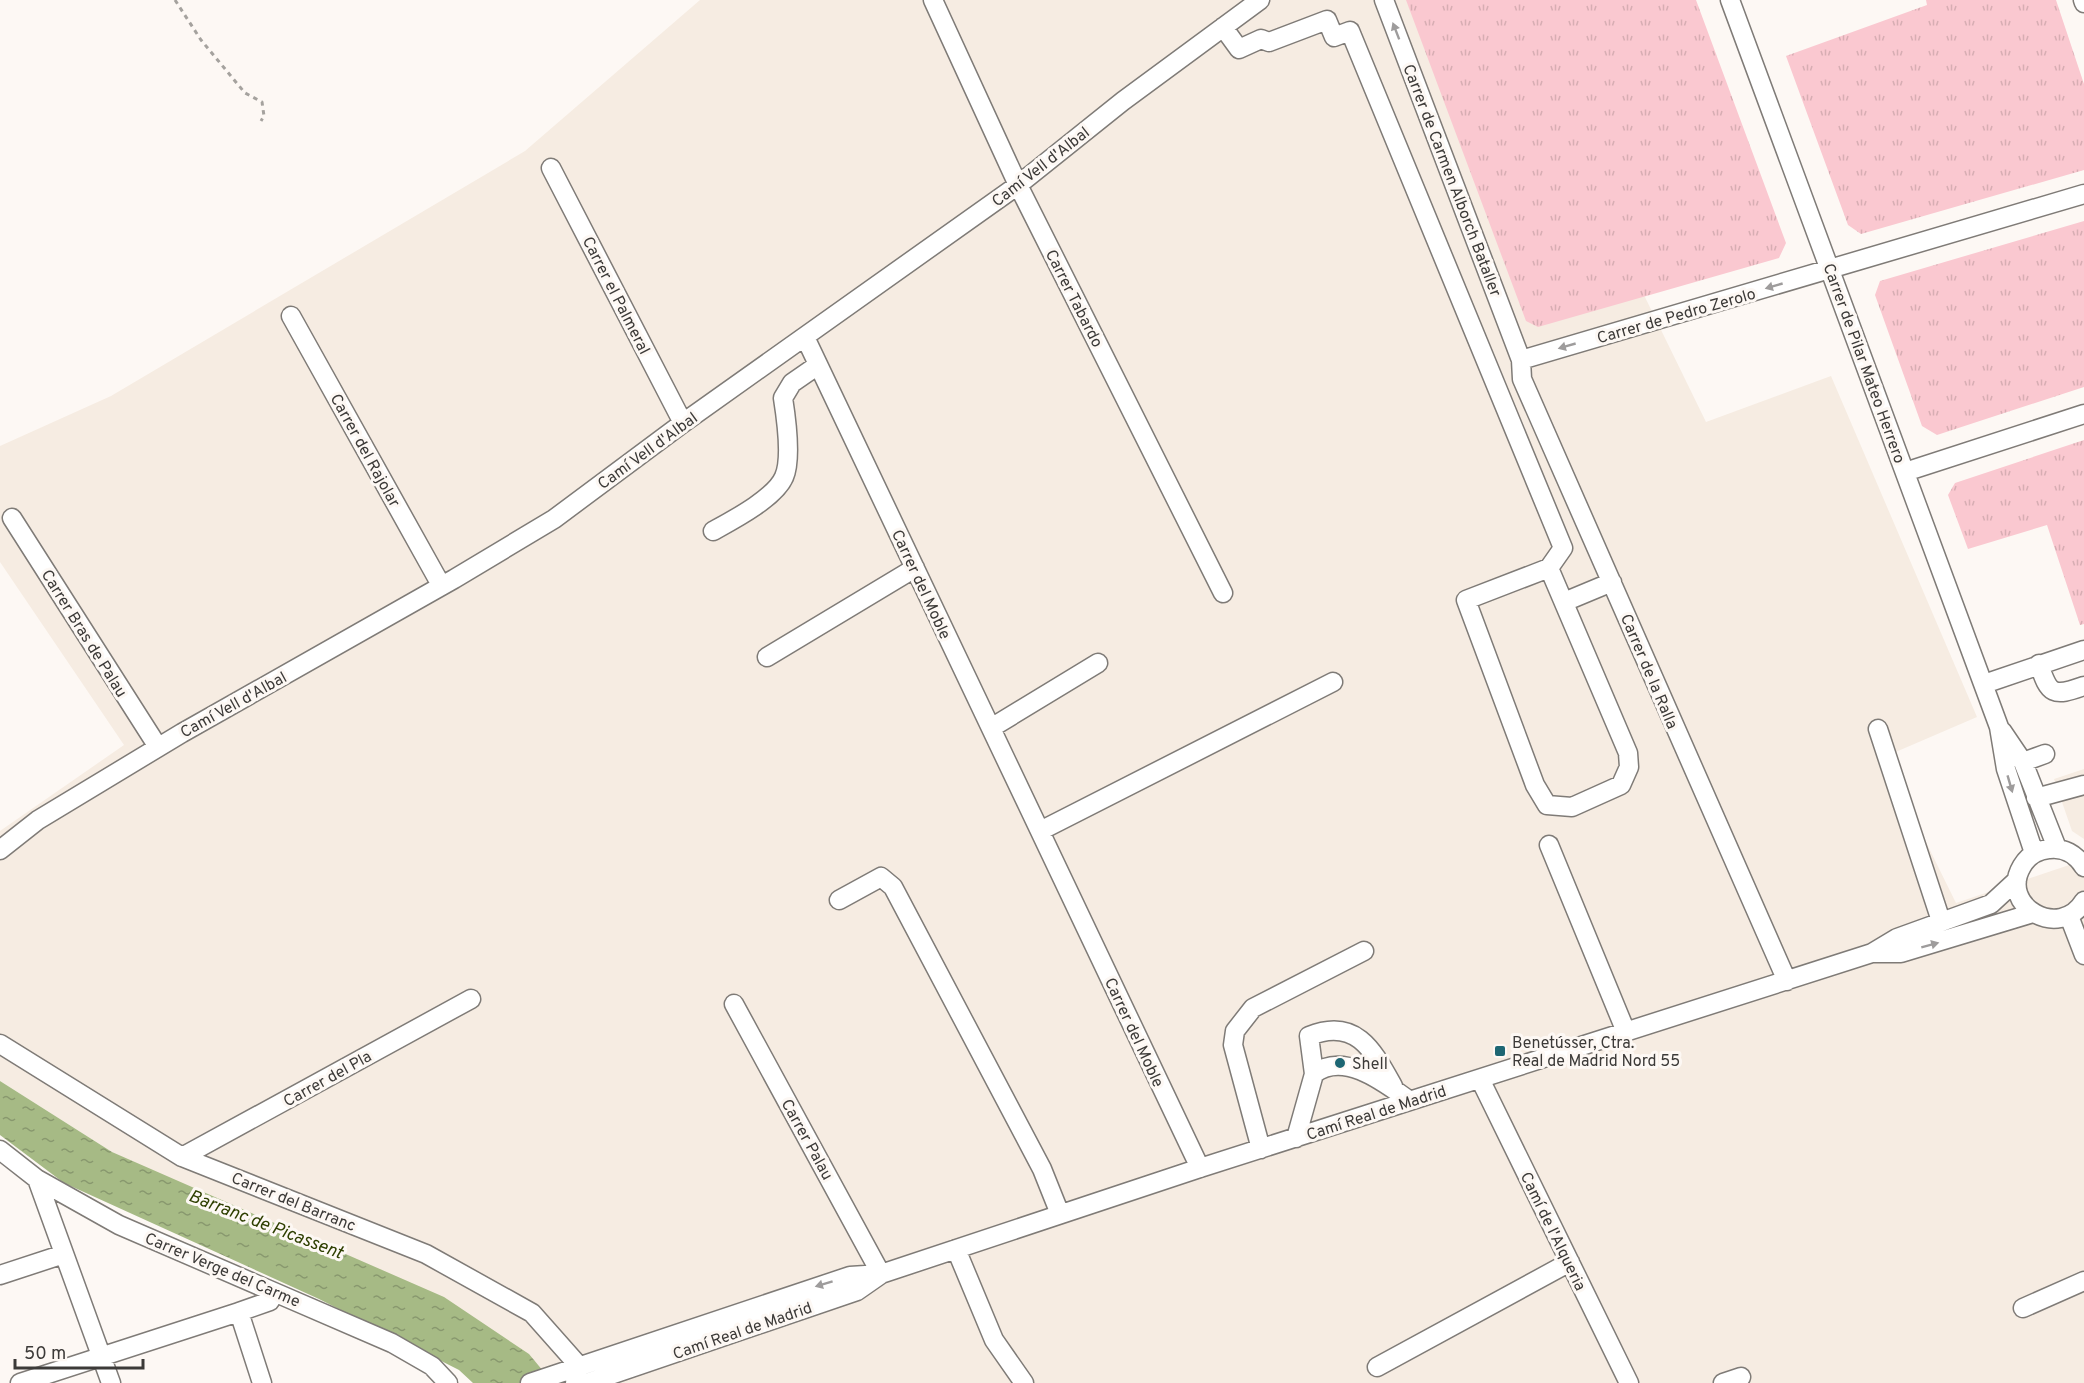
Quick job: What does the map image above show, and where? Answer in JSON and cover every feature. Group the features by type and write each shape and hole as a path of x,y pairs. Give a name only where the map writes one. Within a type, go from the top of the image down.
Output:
{"street":[{"name":"Carrer Tabardo","path":"933,0 1018,186 1223,593"},
{"name":"Camí Vell d'Albal","path":"0,850 38,820 158,747 554,519 683,423 1018,186 1123,100 1260,0"},
{"name":"Carrer de Carmen Alborch Bataller","path":"1384,0 1521,360"},
{"name":"Carrer de Pilar Mateo Herrero","path":"1730,0 1984,684 1999,727 2006,769 2034,853"},
{"path":"1223,27 1239,50 1261,39 1269,42 1327,20 1334,37 1350,31 1563,548 1549,568 1466,600 1535,785 1547,805 1558,808 1572,807 1621,785 1629,767 1628,753 1549,568"},
{"name":"Carrer el Palmeral","path":"551,168 683,423"},
{"name":"Carrer de Pedro Zerolo","path":"1521,360 2084,194"},
{"name":"Carrer del Rajolar","path":"291,316 441,585"},
{"name":"Carrer del Moble","path":"805,337 1200,1168"},
{"name":"Carrer de la Ralla","path":"1521,360 1522,379 1787,981"},
{"path":"713,531 754,509 784,477 789,429 783,398 792,383 818,365"},
{"path":"1905,472 2084,414"},
{"name":"Carrer Bras de Palau","path":"12,518 158,747"},
{"path":"767,657 915,568"},
{"path":"1564,602 1612,582"},
{"path":"1984,684 2084,650"},
{"path":"991,728 1098,663"},
{"path":"2040,664 2046,687 2054,692 2065,692 2084,686"},
{"path":"1040,831 1333,682"},
{"name":"Carrer de Pilar Mateo Herrero","path":"1999,727 2023,762 2057,848"},
{"path":"1878,729 1941,921"},
{"path":"2023,762 2045,754"},
{"path":"2036,798 2084,785"},
{"path":"1549,845 1626,1032"},
{"path":"2034,853 2057,848 2082,861"},
{"name":"Camí Real de Madrid","path":"530,1383 575,1373 673,1333 850,1276 881,1274 1296,1138 1403,1096 1479,1079 1872,953 1897,938 1991,904 2017,880 2025,861 2034,853"},
{"path":"839,900 881,876 893,887 1042,1169 1060,1214"},
{"path":"2017,880 2021,900 2033,914 2050,919 2069,916 2084,901"},
{"name":"Camí Real de Madrid","path":"1872,953 1901,952 2033,914"},
{"path":"2069,916 2084,954"},
{"path":"1261,1149 1233,1045 1235,1031 1253,1008 1364,951"},
{"name":"Carrer del Pla","path":"182,1157 471,999"},
{"name":"Carrer Palau","path":"734,1004 881,1274"},
{"path":"1296,1138 1314,1074 1309,1036 1338,1029 1349,1032 1361,1040 1378,1059 1403,1096"},
{"name":"Carrer del Barranc","path":"0,1044 182,1157 426,1254 532,1313 575,1373"},
{"path":"1314,1074 1320,1070 1343,1066 1380,1079 1403,1096"},
{"name":"Camí de l'Alqueria","path":"1479,1079 1629,1383"},
{"name":"Carrer Verge del Carme","path":"0,1150 37,1179 119,1225 392,1342 432,1366 448,1383"},
{"path":"37,1179 111,1383"},
{"path":"956,1249 994,1340 1024,1383"},
{"path":"0,1275 64,1254"},
{"path":"1377,1367 1570,1262"},
{"name":"Camí Real de Madrid","path":"595,1382 857,1291 881,1274"},
{"path":"2023,1308 2084,1281"},
{"path":"21,1383 270,1301"},
{"path":"238,1311 262,1383"},
{"name":"Camí Real de Madrid","path":"595,1382 610,1366 659,1350 673,1333"},
{"path":"1723,1383 1741,1377"}],"path":[{"path":"175,0 201,40 245,93 262,102 264,116 261,121"}],"shaded area":[{"path":"700,0 1417,0 1620,246 1706,422 1831,376 1977,717 1884,757 1956,903 2084,860 2084,1383 553,1383 112,1152 0,1081 0,831 124,745 0,562 0,446 111,396 525,151"},
{"path":"2084,769 2084,839 2072,831 2054,779"}],"green space":[{"path":"1406,0 1696,0 1786,243 1779,258 1538,327 1526,321"},
{"path":"1926,0 2056,0 2084,84 2084,170 1861,234 1848,225 1786,56 1927,5"},
{"path":"2084,221 2084,387 1937,435 1922,426 1875,295 1880,281"},
{"path":"2084,440 2084,624 2080,625 2047,525 1968,549 1948,495 1955,483"}],"water":[{"name":"Barranc de Picassent","path":"0,1081 112,1152 444,1297 529,1354 553,1383 473,1383 459,1370 319,1299 64,1183 0,1135"}],"place":[{"name":"Benetússer, Ctra. Real de Madrid Nord 55","path":"1500,1051"},
{"name":"Shell","path":"1340,1063"}]}
